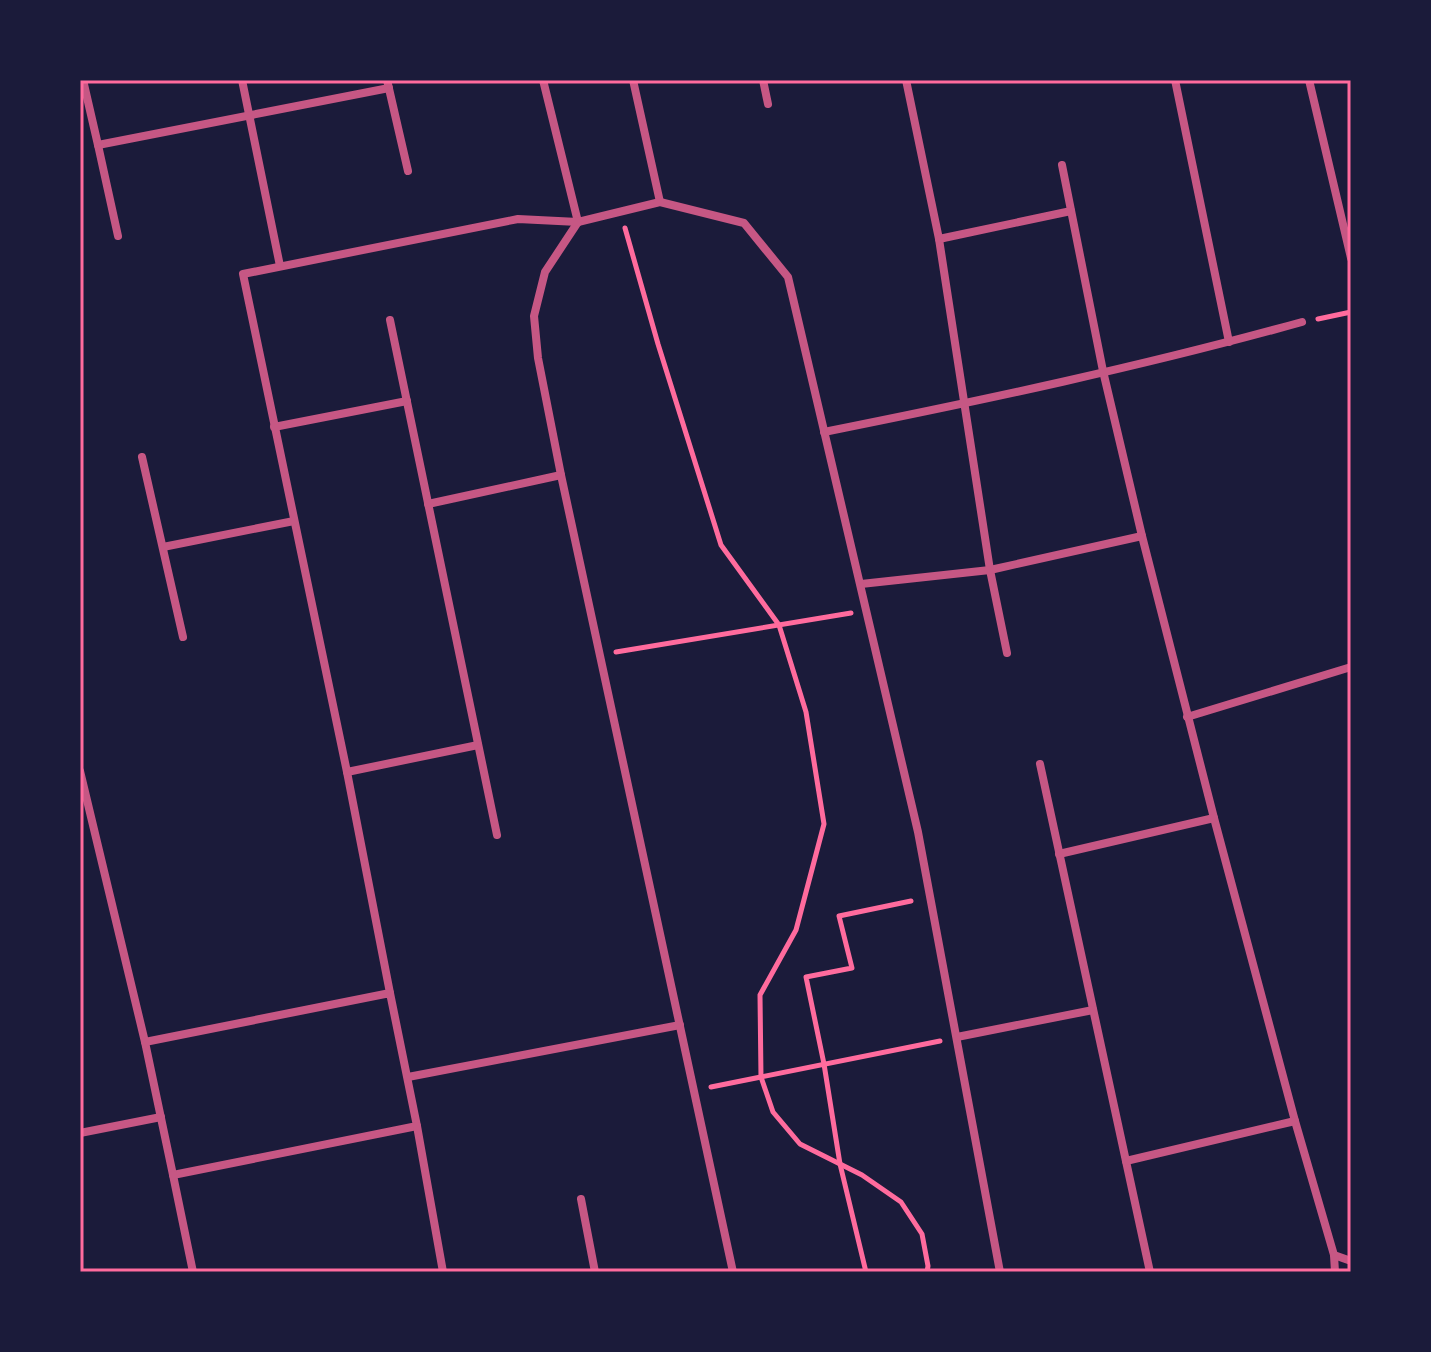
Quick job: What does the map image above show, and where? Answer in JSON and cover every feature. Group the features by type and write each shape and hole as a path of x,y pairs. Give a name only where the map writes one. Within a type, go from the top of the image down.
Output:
{"street":[{"path":"83,80 118,236"},
{"path":"242,80 280,266"},
{"path":"543,80 578,222 545,272 534,316 538,358 733,1272"},
{"path":"633,80 660,202"},
{"path":"763,80 768,104"},
{"path":"906,80 939,239 990,570 1007,653"},
{"path":"1175,80 1229,342"},
{"path":"1309,80 1351,258"},
{"path":"98,145 388,84 408,171"},
{"path":"1062,165 1103,371 1142,536 1187,717 1334,1255 1335,1272"},
{"path":"443,1272 347,772 243,274 518,219 578,222 660,202 744,223 788,277 918,832 1000,1272"},
{"path":"939,239 1071,211"},
{"path":"390,320 497,835"},
{"path":"824,432 965,404 1302,322"},
{"path":"274,427 407,401"},
{"path":"142,457 183,637"},
{"path":"428,504 561,475"},
{"path":"163,547 294,521"},
{"path":"861,584 990,570 1142,536"},
{"path":"1187,717 1351,667"},
{"path":"347,772 478,745"},
{"path":"1040,764 1150,1272"},
{"path":"80,771 145,1042 193,1272"},
{"path":"1059,854 1214,818"},
{"path":"145,1042 390,993"},
{"path":"957,1037 1093,1010"},
{"path":"408,1077 680,1025"},
{"path":"80,1133 161,1117"},
{"path":"1126,1161 1295,1121"},
{"path":"173,1175 417,1126"},
{"path":"581,1199 595,1272"},
{"path":"1334,1255 1351,1261"}],"path":[{"path":"621,211 658,344 721,545 779,625 806,712 824,824 796,930 760,995 761,1077 773,1112 800,1144 862,1175 901,1202 922,1234 927,1272"},
{"path":"1302,322 1351,312"},
{"path":"599,655 867,610"},
{"path":"866,1272 840,1164 806,977 852,968 839,916 931,897"},
{"path":"694,1091 957,1037"}]}
